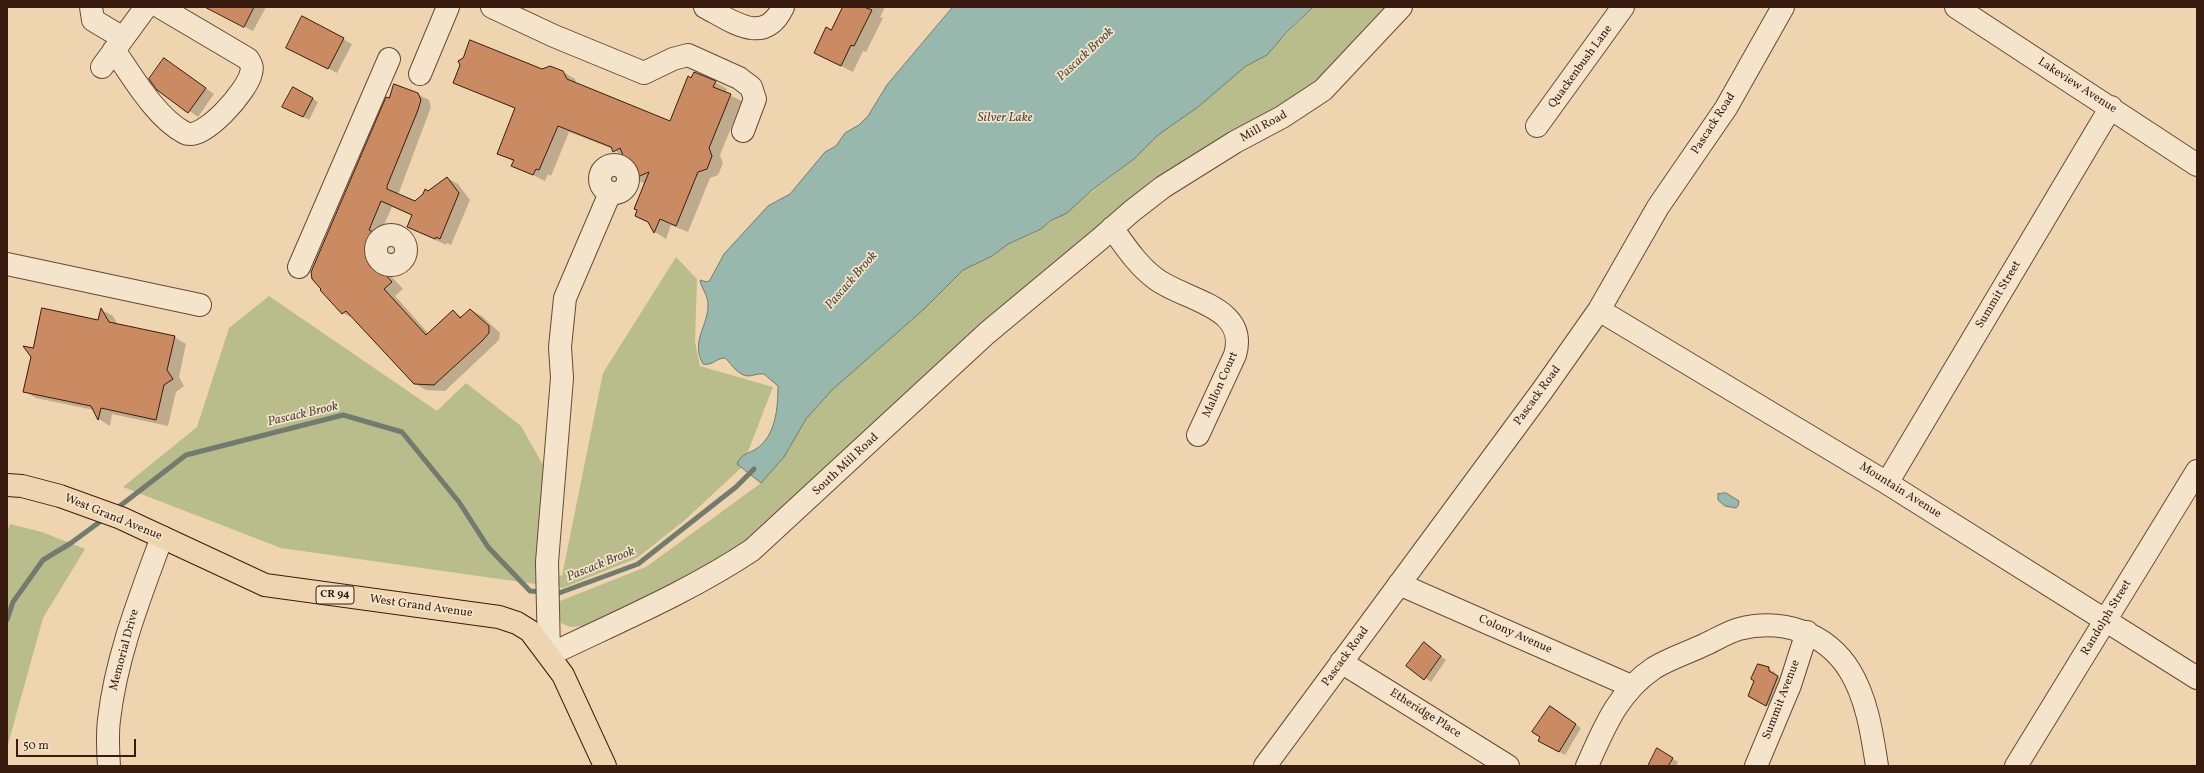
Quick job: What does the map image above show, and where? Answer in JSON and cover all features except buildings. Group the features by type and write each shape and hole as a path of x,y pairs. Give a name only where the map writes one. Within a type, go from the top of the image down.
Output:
{"main road":[{"name":"West Grand Avenue","path":"7,485 22,486 60,496 121,518 265,585 499,617 517,623 530,631 549,655 569,685 605,766"}],"street":[{"path":"91,7 93,20 113,52 158,112 186,133 193,135 201,132 238,98 251,74 252,66 248,59 160,7"},
{"path":"113,52 146,7"},
{"path":"420,74 448,7"},
{"path":"492,7 554,36 644,73 673,59 688,55 739,78 751,87 755,99 743,131"},
{"path":"705,7 748,29 769,24 779,17 783,7"},
{"name":"Mill Road","path":"1112,228 1163,188 1235,142 1282,117 1323,90 1401,7"},
{"name":"Quackenbush Lane","path":"1537,126 1623,7"},
{"name":"Pascack Road","path":"1265,766 1542,391 1599,310 1658,207 1726,108 1783,7"},
{"name":"Lakeview Avenue","path":"1956,7 2111,107 2197,166"},
{"path":"299,267 389,59"},
{"name":"Summit Street","path":"1886,483 2111,107"},
{"path":"549,655 547,562 562,378 560,347 566,298 610,193"},
{"name":"Mallon Court","path":"1112,228 1138,263 1155,278 1170,289 1223,313 1232,321 1237,332 1238,345 1235,355 1198,435"},
{"name":"South Mill Road","path":"549,655 645,610 723,569 752,550 987,333 1112,228"},
{"path":"7,264 200,305"},
{"name":"Mountain Avenue","path":"1599,310 1886,483 2106,619 2197,678"},
{"name":"Randolph Street","path":"2016,766 2197,470"},
{"name":"Memorial Drive","path":"109,766 108,721 116,673 138,602 162,537"},
{"name":"Colony Avenue","path":"1399,584 1631,686"},
{"path":"1587,766 1609,717 1631,686 1655,668 1738,630 1758,625 1778,625 1807,632 1825,643 1839,656 1850,671 1861,696 1871,730 1877,766"},
{"name":"Summit Avenue","path":"1756,766 1790,686 1807,632"},
{"name":"Etheridge Place","path":"1341,662 1508,766"}],"green space":[{"path":"1313,7 1387,7 1334,66 1294,97 1153,179 941,363 761,535 703,574 584,626 570,627 561,623 558,612 560,601 646,567 761,483 784,457 806,419 832,390 924,309 963,270 992,256 1008,244 1034,233 1077,203 1134,159 1158,135 1198,107 1246,66 1263,57"},
{"path":"676,257 697,279 695,342 700,366 773,387 742,467 685,520 637,558 563,588 281,548 123,487 197,427 229,328 269,296 437,411 466,383 521,426 547,472 540,570 562,576 603,373"},
{"path":"10,524 42,532 85,549 43,618 7,748 7,532"}],"water":[{"name":"Silver Lake","path":"953,7 1313,7 1285,34 1267,55 1246,66 1198,107 1158,135 1134,159 1092,190 1067,213 1050,221 1041,229 1008,244 992,256 963,270 924,309 832,390 806,419 784,457 761,483 737,464 742,456 756,449 768,437 772,429 776,412 778,386 764,374 748,376 741,374 725,358 709,364 703,364 698,348 708,312 708,304 700,280 707,282 710,280 724,254 768,206 790,194 825,152 836,146 845,133 859,125 868,116 887,85"},
{"path":"1726,493 1739,501 1736,508 1725,506 1718,500 1718,494"}],"waterway":[{"name":"Pascack Brook","path":"116,509 186,455 343,415 402,432 459,502 488,547 530,591 543,592"},
{"name":"Pascack Brook","path":"553,593 559,593 638,564 736,487 754,469"},
{"name":"Pascack Brook","path":"7,620 13,602 43,560 71,543 105,518"}]}
